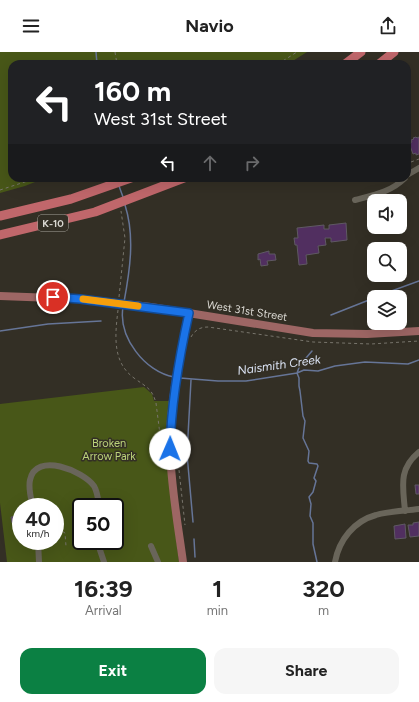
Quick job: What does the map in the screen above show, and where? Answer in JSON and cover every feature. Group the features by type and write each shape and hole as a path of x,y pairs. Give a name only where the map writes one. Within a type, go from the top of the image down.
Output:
{"highway":[{"path":"351,60 361,52"},
{"path":"384,60 394,52"},
{"name":"K-10","path":"0,216 49,205 120,182"},
{"name":"K-10","path":"0,235 105,209 174,182"}],"main road":[{"name":"West 31st Street","path":"0,296 97,301 314,332 367,334 419,331"},
{"path":"182,562 171,462 171,425 174,396 189,313"}],"street":[{"path":"355,200 387,191 400,182"},
{"path":"406,511 402,485 403,477 408,463 419,452"},
{"path":"31,498 29,486 32,474 39,467 51,464 67,468 90,482 97,492 98,498"},
{"path":"335,562 342,540 360,522 376,515 419,509"},
{"path":"151,546 158,562"},
{"path":"38,550 39,562"},
{"path":"100,550 104,562"}],"path":[{"path":"284,60 297,52"},
{"path":"412,162 419,159"},
{"path":"0,190 25,182"},
{"path":"119,300 125,238 121,211"},
{"path":"118,308 115,340 117,353 121,362 129,373 148,387 154,395 164,464"},
{"path":"190,341 196,330 208,326 319,343 371,344 419,341"},
{"path":"178,465 186,531"},
{"path":"64,532 66,546"}],"green space":[{"path":"0,52 307,52 294,60 8,60 8,182 35,182 0,193"},
{"name":"Broken Arrow Park","path":"144,387 152,394 154,401 169,401 169,478 179,562 7,562 0,503 0,404"}],"building":[{"path":"419,137 419,154 416,155 416,153 413,154 411,148 411,140 414,139 413,138"},
{"path":"346,223 347,240 331,242 331,238 325,238 326,245 318,246 319,253 306,255 307,264 299,265 297,245 295,245 294,238 298,238 297,228 324,225 324,229 329,229 329,225"},
{"path":"269,251 269,254 275,254 276,260 267,261 268,265 261,266 260,259 258,260 258,254"},
{"path":"415,485 419,485 419,494 416,494"},
{"path":"419,522 419,536 410,537 408,525 413,525 413,523"},
{"path":"405,524 406,538 395,539 394,526"}],"waterway":[{"name":"Naismith Creek","path":"96,52 97,60"},
{"name":"Naismith Creek","path":"119,186 123,197"},
{"name":"Naismith Creek","path":"124,302 130,265 131,241 125,205"},
{"path":"394,290 419,281"},
{"path":"331,315 367,301"},
{"name":"Naismith Creek","path":"123,307 125,330 129,341 136,351 144,361 153,368 163,374 174,377"},
{"path":"0,331 48,324 101,321"},
{"path":"312,351 300,365 297,373 305,421 303,438 309,451 308,461 309,463 317,464 318,466 314,478 316,481 313,492 309,497 311,504 310,516 313,523 313,544 317,562"},
{"name":"Naismith Creek","path":"180,378 218,381 246,381 297,373 304,370 318,371 335,366 365,362 408,364 419,360"},
{"path":"191,380 187,454 193,522"},
{"path":"194,539 195,557"}],"slow traffic":[{"path":"83,299 138,306"}],"route":[{"path":"53,297 189,313 183,339 172,414 170,449"}]}
